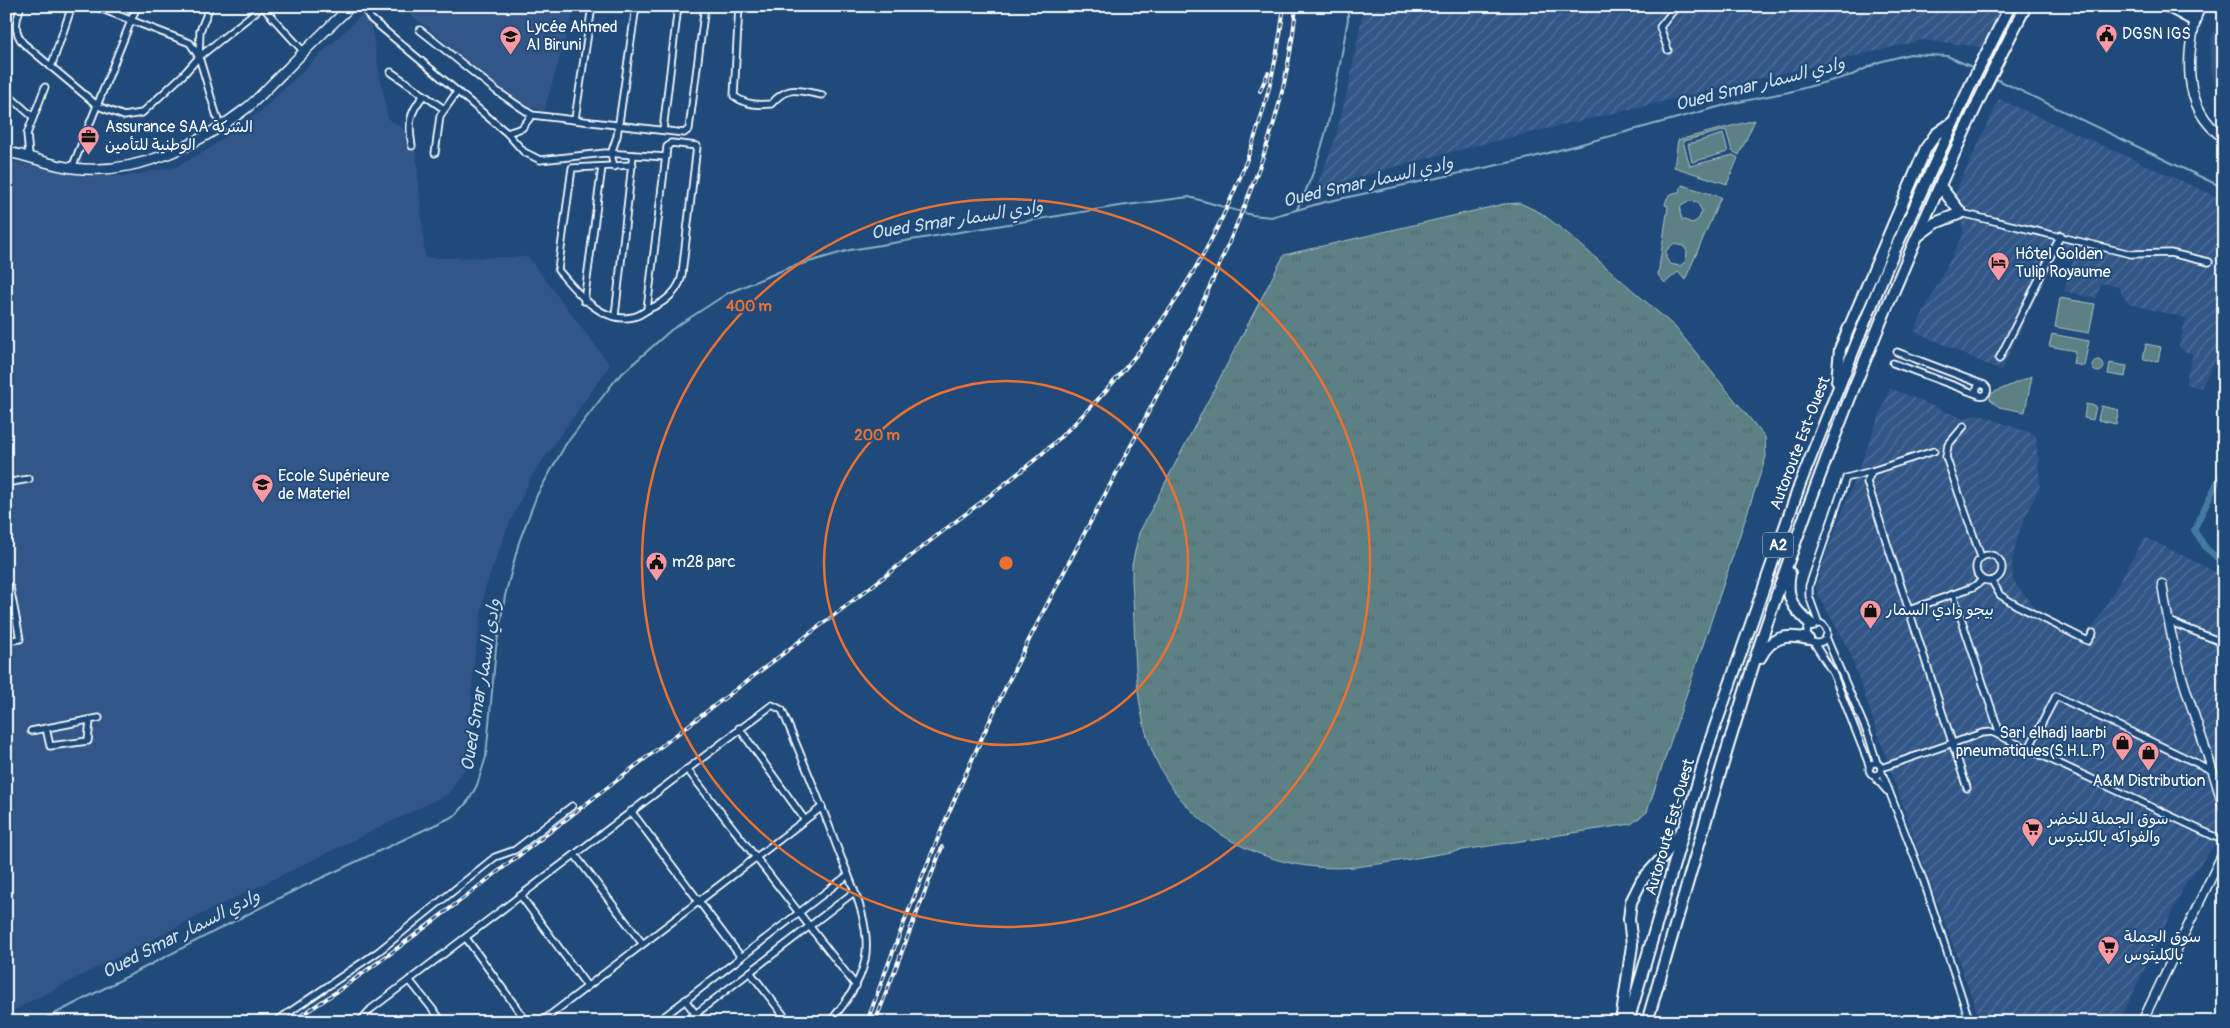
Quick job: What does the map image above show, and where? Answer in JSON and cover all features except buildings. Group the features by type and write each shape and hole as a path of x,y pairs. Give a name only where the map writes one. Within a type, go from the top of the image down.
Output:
{"highway":[{"name":"Autoroute Est-Ouest","path":"1628,1022 1721,708 1800,484 1836,390 1887,267 1953,122 2010,6"},
{"name":"Autoroute Est-Ouest","path":"1647,1022 1744,695 1795,541 1854,388 1918,235 2026,6"},
{"path":"2018,22 2033,6"},
{"path":"2167,6 2197,14"},
{"path":"2184,6 2197,14"},
{"path":"1918,235 1935,223 1961,213 1940,186"},
{"path":"1795,541 1788,582 1789,597 1796,612 1815,624"},
{"path":"1744,695 1761,655 1770,643 1775,639 1786,636 1811,641"},
{"path":"1621,1022 1632,945 1629,919 1631,902 1642,880 1662,858 1687,823"}],"main road":[{"path":"6,152 29,156 72,168 106,169 134,164 181,149 220,127 249,106 351,6"},
{"path":"2197,14 2188,58 2190,84 2198,108 2216,133 2224,138"}],"street":[{"path":"21,6 15,23 20,40 98,106 124,116 142,113 183,75 199,57 262,6 304,52"},
{"path":"51,67 72,6"},
{"path":"94,6 190,43 199,57 220,127"},
{"path":"72,168 137,6"},
{"path":"199,57 200,31 210,6"},
{"path":"364,6 370,18 507,133 524,152 540,160 612,154 666,157"},
{"path":"576,119 592,6"},
{"path":"614,167 612,154 636,6"},
{"path":"663,130 678,6"},
{"path":"420,30 498,92 532,115 684,133 689,129 705,6"},
{"path":"739,6 734,96 741,102 759,105 771,104 781,92 790,90 822,95"},
{"path":"1668,50 1660,27 1676,6"},
{"path":"391,72 444,109"},
{"path":"29,156 27,134 45,87"},
{"path":"435,153 437,125 444,109 457,92"},
{"path":"6,93 32,117"},
{"path":"412,146 408,124 410,117 424,95"},
{"path":"507,133 522,128 532,115"},
{"path":"633,165 572,168 558,270 584,301 615,316 630,318 642,315 647,309 658,305 676,291 681,282 697,146 671,143 667,147 647,309"},
{"path":"615,316 634,156"},
{"path":"584,301 602,167"},
{"path":"1961,213 2061,235 2131,254 2170,253 2209,262"},
{"path":"1999,359 2061,235"},
{"path":"1893,363 1979,395 1984,395 1987,392 1984,385 1897,352"},
{"path":"1964,426 1948,445 1946,457 1981,557 1976,570 1983,580"},
{"path":"1815,624 1809,596 1812,575 1846,478 1934,452"},
{"path":"1872,471 1867,482 1967,788"},
{"path":"6,483 29,479"},
{"path":"1909,610 1973,587 1983,580 1992,581 2000,574 2001,563 1991,555 1981,557"},
{"path":"1992,581 2000,595 2031,614 2088,641 2093,633"},
{"path":"2162,584 2168,621 2188,696 2224,810"},
{"path":"6,641 20,638 10,587"},
{"path":"1953,594 2000,734"},
{"path":"2168,621 2224,643"},
{"path":"1815,624 1826,629 1826,637 1869,737 1889,795 1924,882 1970,1022"},
{"path":"1815,624 1807,631 1811,641 1833,673 1873,775 1889,795"},
{"path":"1811,641 1822,642 1826,637"},
{"path":"2029,748 2056,696 2213,771"},
{"path":"359,1022 366,1013 768,706 779,707 822,807 864,919 865,960 856,986 830,1022"},
{"path":"31,731 99,718"},
{"path":"46,728 50,746 88,741 90,720"},
{"path":"739,728 805,820"},
{"path":"1870,767 1872,764 1880,767 1982,733 2000,734 2224,841"},
{"path":"1873,775 1879,774 1880,767"},
{"path":"686,769 856,986"},
{"path":"275,1022 379,951 495,857 515,850 572,806"},
{"path":"541,1022 822,807"},
{"path":"631,811 741,957"},
{"path":"2142,1022 2224,851"},
{"path":"575,855 642,943"},
{"path":"657,1022 848,875"},
{"path":"685,1022 854,892"},
{"path":"521,896 587,986"},
{"path":"466,938 527,1022"},
{"path":"750,972 789,1022"},
{"path":"410,981 443,1022"},
{"path":"686,1000 702,1022"}],"shaded area":[{"name":"Lycée Ahmed Al Biruni","path":"398,6 575,6 544,111 529,107 503,92 428,28"},
{"path":"1364,6 2003,6 1981,47 1923,40 1454,151 1349,180 1313,196 1334,142 1349,85"},
{"name":"Ecole Supérieure de Materiel","path":"368,9 388,119 402,127 416,152 425,258 528,257 610,365 531,477 506,531 485,589 474,662 467,765 448,794 200,915 6,1014 6,160 79,175 126,176 176,167 210,148 263,109"},
{"path":"2224,9 2224,104 2214,83 2210,60 2212,35"},
{"path":"1999,99 2224,200 2224,344 2201,388 2185,384 2193,354 2183,351 2179,346 2186,318 2128,304 2118,287 2101,283 2096,299 2064,291 2075,253 2059,249 2001,371 1914,331 1964,232 1955,193"},
{"path":"1890,388 1964,419 1978,414 2036,435 2040,486 2020,529 2012,561 2013,581 2038,612 2088,636 2145,537 2224,576 2224,832 2186,883 2119,1022 1981,1022 1917,847 1850,653 1818,594 1816,588 1820,570"}],"green space":[{"path":"1755,120 1739,155 1732,151 1726,130 1683,141 1690,166 1733,155 1738,158 1727,184 1674,167 1678,140"},
{"path":"1723,134 1728,152 1692,162 1688,144"},
{"path":"1682,185 1721,197 1685,280 1678,272 1665,283 1658,275 1668,206 1665,205 1669,196 1679,192","holes":["1690,201 1697,202 1702,211 1698,220 1692,223 1682,219 1680,213 1681,206","1673,244 1683,246 1687,251 1686,261 1680,266 1670,264 1666,258 1666,251"]},
{"path":"1520,203 1541,213 1567,233 1675,327 1765,437 1766,457 1647,812 1631,824 1355,867 1322,867 1290,863 1259,854 1230,840 1204,821 1181,799 1162,772 1149,742 1137,683 1132,581 1132,565 1139,533 1284,255 1504,204"},
{"path":"2060,298 2095,304 2089,333 2055,327"},
{"path":"2052,334 2089,341 2084,366 2073,364 2075,351 2049,346"},
{"path":"2146,344 2161,347 2158,361 2143,359"},
{"path":"2096,360 2100,360 2104,366 2100,372 2096,372 2092,368 2092,364"},
{"path":"2110,363 2127,366 2125,377 2108,374"},
{"path":"2032,376 2025,412 1999,407 1990,399 1990,394"},
{"path":"2086,404 2096,406 2093,420 2084,418"},
{"path":"2101,406 2119,410 2116,424 2098,420"}],"waterway":[{"path":"1297,209 1308,187 1324,140 1335,92 1348,19 1348,6"},
{"name":"Oued Smar وادي السمار","path":"39,1022 285,895 456,815 469,800 477,785 486,757 496,648 505,596 519,542 537,495 566,444 617,378 671,330 728,293 788,268 850,250 1119,206 1189,197 1252,215 1271,217 1325,202 1526,159 1729,104 1789,92 1852,75 1879,62 1910,54 1947,56 1974,68"},
{"name":"Oued Smar وادي السمار","path":"1994,78 2224,188"},
{"path":"2224,468 2194,530 2206,548 2224,564"}],"railway":[{"path":"291,1022 341,989 415,935 1005,484 1052,445 1097,400 1139,352 1176,300 1208,246 1235,189 1257,130 1273,69 1284,6"},
{"path":"867,1022 903,924 963,779 1054,591 1176,357 1235,229 1248,198 1279,105 1292,40 1296,6"},
{"path":"1260,91 1268,73"},
{"path":"875,1022 942,847"}],"place":[{"name":"DGSN IGS","path":"2106,53"},
{"name":"Lycée Ahmed Al Biruni","path":"510,55"},
{"name":"Assurance SAA الشركة الوطنية للتأمين","path":"89,155"},
{"name":"Hôtel Golden Tulip Royaume","path":"1999,282"},
{"name":"Ecole Supérieure de Materiel","path":"262,504"},
{"name":"m28 parc","path":"656,581"},
{"name":"بيجو وادي السمار","path":"1870,629"},
{"name":"Sarl elhadj laarbi pneumatiques(S.H.L.P)","path":"2122,761"},
{"name":"A&M Distribution","path":"2149,771"},
{"name":"سوق الجملة للخضر والفواكه بالكليتوس","path":"2032,847"},
{"name":"سوق الجملة بالكليتوس","path":"2108,965"}]}
